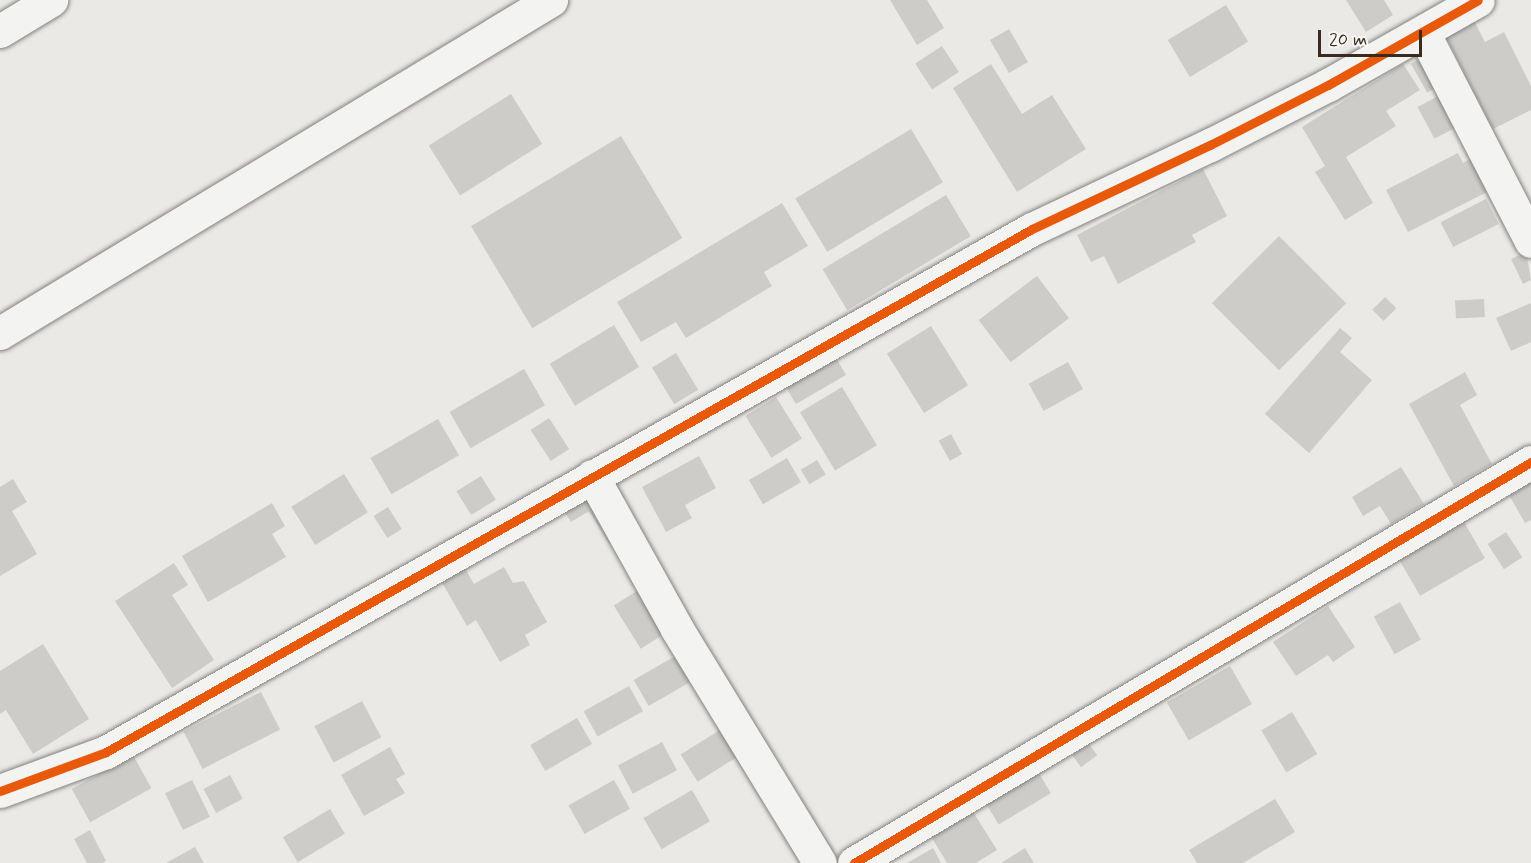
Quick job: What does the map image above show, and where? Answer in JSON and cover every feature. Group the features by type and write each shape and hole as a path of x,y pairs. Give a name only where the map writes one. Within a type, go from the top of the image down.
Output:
{"street":[{"path":"0,31 51,0"},
{"path":"0,333 551,0"},
{"path":"0,791 106,752 1032,229 1210,146 1478,0"},
{"path":"1423,32 1531,241"},
{"path":"854,863 1531,462"},
{"path":"592,476 677,629 820,863"}],"building":[{"path":"890,0 927,0 944,28 917,45"},
{"path":"1346,0 1384,0 1393,15 1366,32"},
{"path":"1226,5 1248,42 1190,77 1168,40"},
{"path":"1473,19 1485,42 1504,32 1531,86 1531,110 1493,129 1444,33"},
{"path":"1009,29 1028,62 1009,73 990,40"},
{"path":"942,46 959,72 932,89 915,63"},
{"path":"1425,56 1441,85 1427,93 1411,64"},
{"path":"991,64 1022,114 1052,95 1086,149 1017,192 953,88"},
{"path":"1403,64 1420,90 1386,111 1396,126 1346,157 1373,203 1345,220 1315,172 1325,166 1302,127"},
{"path":"1444,93 1461,125 1434,139 1418,107"},
{"path":"511,94 542,144 460,195 429,145"},
{"path":"911,129 943,182 827,252 795,199"},
{"path":"621,136 682,238 532,328 471,226"},
{"path":"1458,153 1463,163 1474,157 1491,190 1408,232 1386,190"},
{"path":"1203,169 1227,216 1192,235 1196,242 1118,284 1104,256 1091,262 1077,235"},
{"path":"946,195 971,236 847,310 823,269"},
{"path":"1486,199 1499,224 1453,247 1441,222"},
{"path":"782,203 808,246 764,272 772,286 686,338 676,322 641,342 617,302"},
{"path":"1279,236 1346,303 1279,370 1212,303"},
{"path":"1526,252 1531,280 1523,284 1511,259"},
{"path":"1037,276 1069,318 1011,362 979,320"},
{"path":"1385,297 1396,308 1384,321 1372,310"},
{"path":"1484,299 1485,317 1456,318 1455,301"},
{"path":"1531,303 1531,342 1511,351 1496,318"},
{"path":"614,325 639,367 575,406 550,364"},
{"path":"931,326 968,385 924,413 887,354"},
{"path":"1340,328 1352,338 1340,352 1372,380 1309,453 1265,414"},
{"path":"676,353 698,390 674,404 652,367"},
{"path":"835,356 846,375 796,404 785,385"},
{"path":"1068,362 1083,389 1044,411 1029,384"},
{"path":"524,369 545,405 471,448 450,412"},
{"path":"1465,372 1477,395 1460,405 1492,464 1454,486 1409,404"},
{"path":"842,387 877,445 835,471 800,412"},
{"path":"776,397 802,439 771,458 745,416"},
{"path":"549,418 569,449 551,461 531,430"},
{"path":"438,419 459,455 391,494 370,458"},
{"path":"951,434 962,454 950,461 939,441"},
{"path":"699,456 716,488 685,505 692,518 666,532 642,487"},
{"path":"787,458 801,482 763,504 749,480"},
{"path":"817,460 826,475 809,484 801,470"},
{"path":"1401,467 1424,504 1391,524 1380,506 1363,516 1352,497"},
{"path":"344,474 368,512 315,545 291,507"},
{"path":"481,476 496,500 471,515 456,491"},
{"path":"13,479 27,502 12,511 37,554 0,576 0,487"},
{"path":"1531,482 1531,520 1525,523 1509,495"},
{"path":"595,493 621,537 609,544 589,511 571,522 564,511"},
{"path":"272,503 285,526 272,534 286,557 208,602 182,556"},
{"path":"388,507 402,529 387,538 374,516"},
{"path":"1464,522 1485,558 1420,596 1399,560"},
{"path":"1506,532 1522,557 1504,569 1488,544"},
{"path":"174,563 188,585 172,595 214,660 172,688 115,601"},
{"path":"463,565 474,584 504,567 513,583 524,581 547,622 525,635 530,645 500,662 476,620 467,626 440,579"},
{"path":"640,589 667,632 641,649 614,605"},
{"path":"1400,602 1421,640 1395,654 1374,617"},
{"path":"1328,606 1355,647 1333,662 1328,655 1296,676 1273,642"},
{"path":"43,644 89,719 33,754 6,710 0,714 0,671"},
{"path":"677,655 692,681 649,706 634,680"},
{"path":"1230,666 1252,704 1189,741 1167,702"},
{"path":"629,686 643,711 598,737 584,711"},
{"path":"261,692 280,729 203,769 183,731"},
{"path":"362,701 381,737 334,763 314,726"},
{"path":"1292,712 1317,754 1286,773 1261,731"},
{"path":"577,718 592,744 545,771 530,745"},
{"path":"723,728 740,755 698,782 681,754"},
{"path":"1086,740 1097,755 1081,767 1070,752"},
{"path":"662,742 677,770 633,794 618,765"},
{"path":"390,747 405,774 396,779 405,793 364,816 341,775"},
{"path":"133,755 151,788 90,822 72,789"},
{"path":"1037,770 1051,793 999,825 985,801"},
{"path":"230,775 243,799 216,813 204,789"},
{"path":"192,780 210,817 183,830 165,793"},
{"path":"614,780 630,809 585,834 569,805"},
{"path":"692,790 710,821 662,849 644,818"},
{"path":"1275,799 1295,832 1243,863 1197,863 1189,850"},
{"path":"970,807 997,850 976,863 947,863 929,833"},
{"path":"330,809 345,834 298,862 283,837"},
{"path":"90,830 106,861 102,863 87,863 74,839"},
{"path":"195,847 204,863 166,863"},
{"path":"933,848 941,863 907,863"},
{"path":"1025,848 1034,863 1001,863"}],"cycle path":[{"path":"0,791 106,752 1032,229 1210,145 1328,85 1478,0"},
{"path":"854,863 1531,462"}]}
